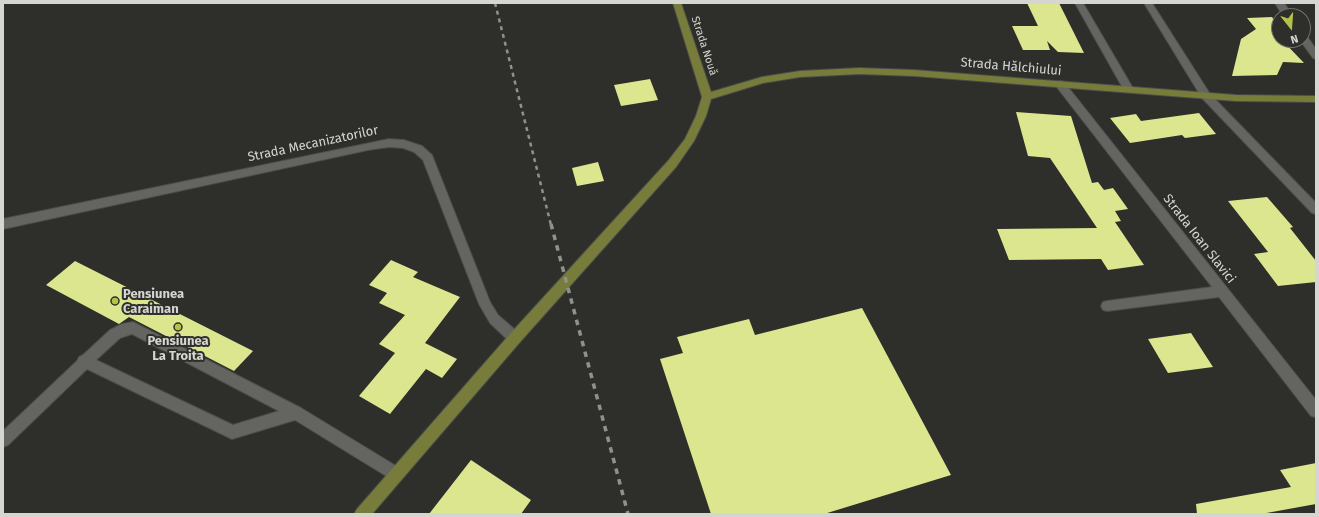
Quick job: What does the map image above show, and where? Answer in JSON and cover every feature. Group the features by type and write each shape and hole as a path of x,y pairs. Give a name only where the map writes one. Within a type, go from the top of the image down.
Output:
{"main road":[{"name":"Strada Nouă","path":"677,3 707,97"},
{"name":"Strada Hălchiului","path":"707,97 762,80 800,74 837,72 914,72 1206,96 1268,99 1316,99"},
{"path":"362,514 515,338 672,164 689,141 701,116 707,97"}],"street":[{"path":"1079,3 1129,90"},
{"path":"1148,3 1206,96 1316,210"},
{"name":"Strada Ioan Slavici","path":"1060,84 1316,411"},
{"name":"Strada Mecanizatorilor","path":"3,224 368,146 389,143 404,144 418,149 428,158 485,304 494,319 515,338"},
{"path":"1107,306 1222,291"},
{"path":"3,440 84,361 115,334 122,330 133,328 296,413 396,474"},
{"path":"84,361 232,432 296,413"}],"building":[{"path":"1027,3 1059,3 1084,53 1058,52 1047,41 1050,50 1023,50 1012,26 1038,26"},
{"path":"1271,17 1271,48 1290,48 1304,63 1283,62 1277,75 1232,76 1241,39 1256,29 1247,18"},
{"path":"650,79 658,100 621,106 614,85"},
{"path":"1016,112 1071,116 1092,183 1098,182 1104,190 1113,188 1128,209 1115,211 1121,221 1115,222 1144,265 1108,270 1101,259 1009,260 997,229 1097,228 1050,158 1028,156"},
{"path":"1199,113 1216,134 1185,138 1182,135 1130,143 1110,118 1136,114 1141,121"},
{"path":"598,162 604,181 577,186 572,168"},
{"path":"1267,197 1293,227 1290,228 1316,261 1316,282 1278,286 1254,254 1268,252 1228,201"},
{"path":"391,260 418,272 413,277 460,297 425,343 457,359 442,378 426,369 390,414 359,396 395,353 379,344 405,315 379,303 387,293 369,285"},
{"name":"Pensiunea Caraiman","path":"75,261 253,351 234,371 129,317 119,324 46,285"},
{"path":"862,308 951,475 824,514 711,514 660,359 683,353 677,337 749,319 755,335"},
{"path":"1191,333 1213,367 1168,373 1148,339"},
{"path":"471,460 531,500 521,514 429,514"},
{"path":"1316,463 1316,504 1261,514 1197,514 1196,504 1291,487 1280,470"}],"railway":[{"path":"495,3 551,225"},
{"path":"551,224 628,514"}],"place":[{"name":"Pensiunea Caraiman","path":"115,301"},
{"name":"Pensiunea La Troita","path":"178,327"}]}
